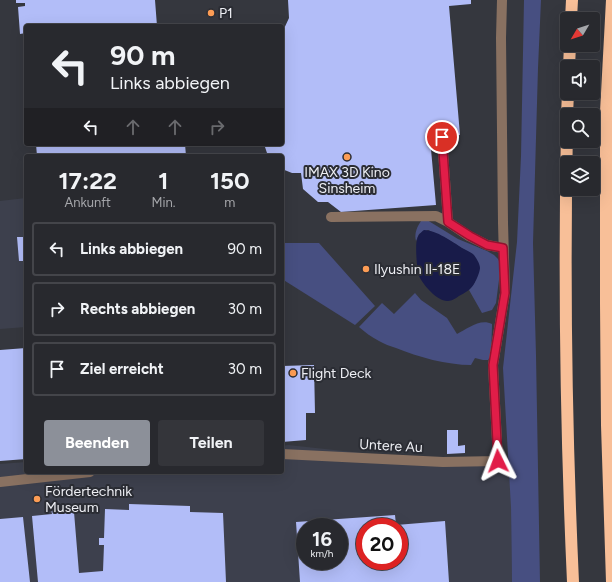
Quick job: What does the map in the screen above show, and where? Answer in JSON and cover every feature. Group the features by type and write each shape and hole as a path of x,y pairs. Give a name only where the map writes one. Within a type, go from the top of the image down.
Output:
{"highway":[{"path":"571,12 572,0"},
{"path":"612,0 606,120 607,425 612,582"},
{"path":"566,148 565,207 569,497 572,576 567,582"}],"lane":[{"path":"331,217 436,216 487,245 503,248 500,38 502,0"},
{"path":"442,137 448,222"},
{"name":"Untere Au","path":"284,454 443,462 498,461 493,365 505,293 503,248"},
{"path":"0,482 72,474"}],"shaded area":[{"path":"524,0 541,0 533,243 540,582 512,582 511,507 503,368 517,242 521,156"},
{"path":"24,198 24,327 0,329 0,201"},
{"path":"422,220 427,220 458,239 487,251 498,259 500,263 500,272 496,303 492,310 482,313 469,290 475,282 473,255 447,239 428,230 419,234 416,241 416,230"},
{"path":"424,230 439,234 473,254 479,263 480,271 472,287 452,300 444,301 435,296 427,288 419,276 416,258 416,243 420,233"},
{"path":"284,243 319,243 375,306 355,325 284,280"},
{"path":"415,293 421,300 447,318 457,334 478,323 483,322 492,324 491,355 488,360 475,358 471,365 462,365 433,360 385,344 359,327 382,303 394,314"},
{"path":"288,445 520,470 511,507 512,582 0,582 0,464 24,462 24,474 284,474 284,446"}],"building":[{"path":"16,0 155,0 157,24 24,24 24,33 20,34 18,7 25,6 25,3 16,3"},
{"path":"288,0 471,0 471,4 449,6 460,135 430,138 436,205 341,212 328,202 318,202 303,189 301,173 292,173 284,170 284,154 267,154 265,146 284,146 284,29 289,18"},
{"path":"36,146 185,146 186,154 37,154"},
{"path":"17,237 24,237 24,261 19,261"},
{"path":"24,348 24,459 0,461 0,350"},
{"path":"314,365 315,413 306,413 306,440 284,442 284,366"},
{"path":"447,430 458,430 458,446 465,445 465,453 447,454"},
{"path":"129,504 190,506 190,512 223,513 226,582 38,582 32,516 52,514 51,508 62,507 63,513 74,512 79,573 103,571 104,545 99,545 99,538 104,538 105,509 129,510"},
{"path":"395,515 395,518 356,518 356,570 408,570 408,524 445,521 449,582 300,582 299,570 348,570 348,518"},
{"path":"23,517 30,582 0,582 0,519"}],"place":[{"name":"P1","path":"211,13"},
{"name":"IMAX 3D Kino Sinsheim","path":"347,157"},
{"name":"Ilyushin Il-18E","path":"366,269"},
{"name":"Flight Deck","path":"293,373"},
{"name":"Fördertechnik Museum","path":"37,499"}],"route":[{"path":"442,137 448,222 487,245 503,248 505,293 493,365 498,461"}]}
